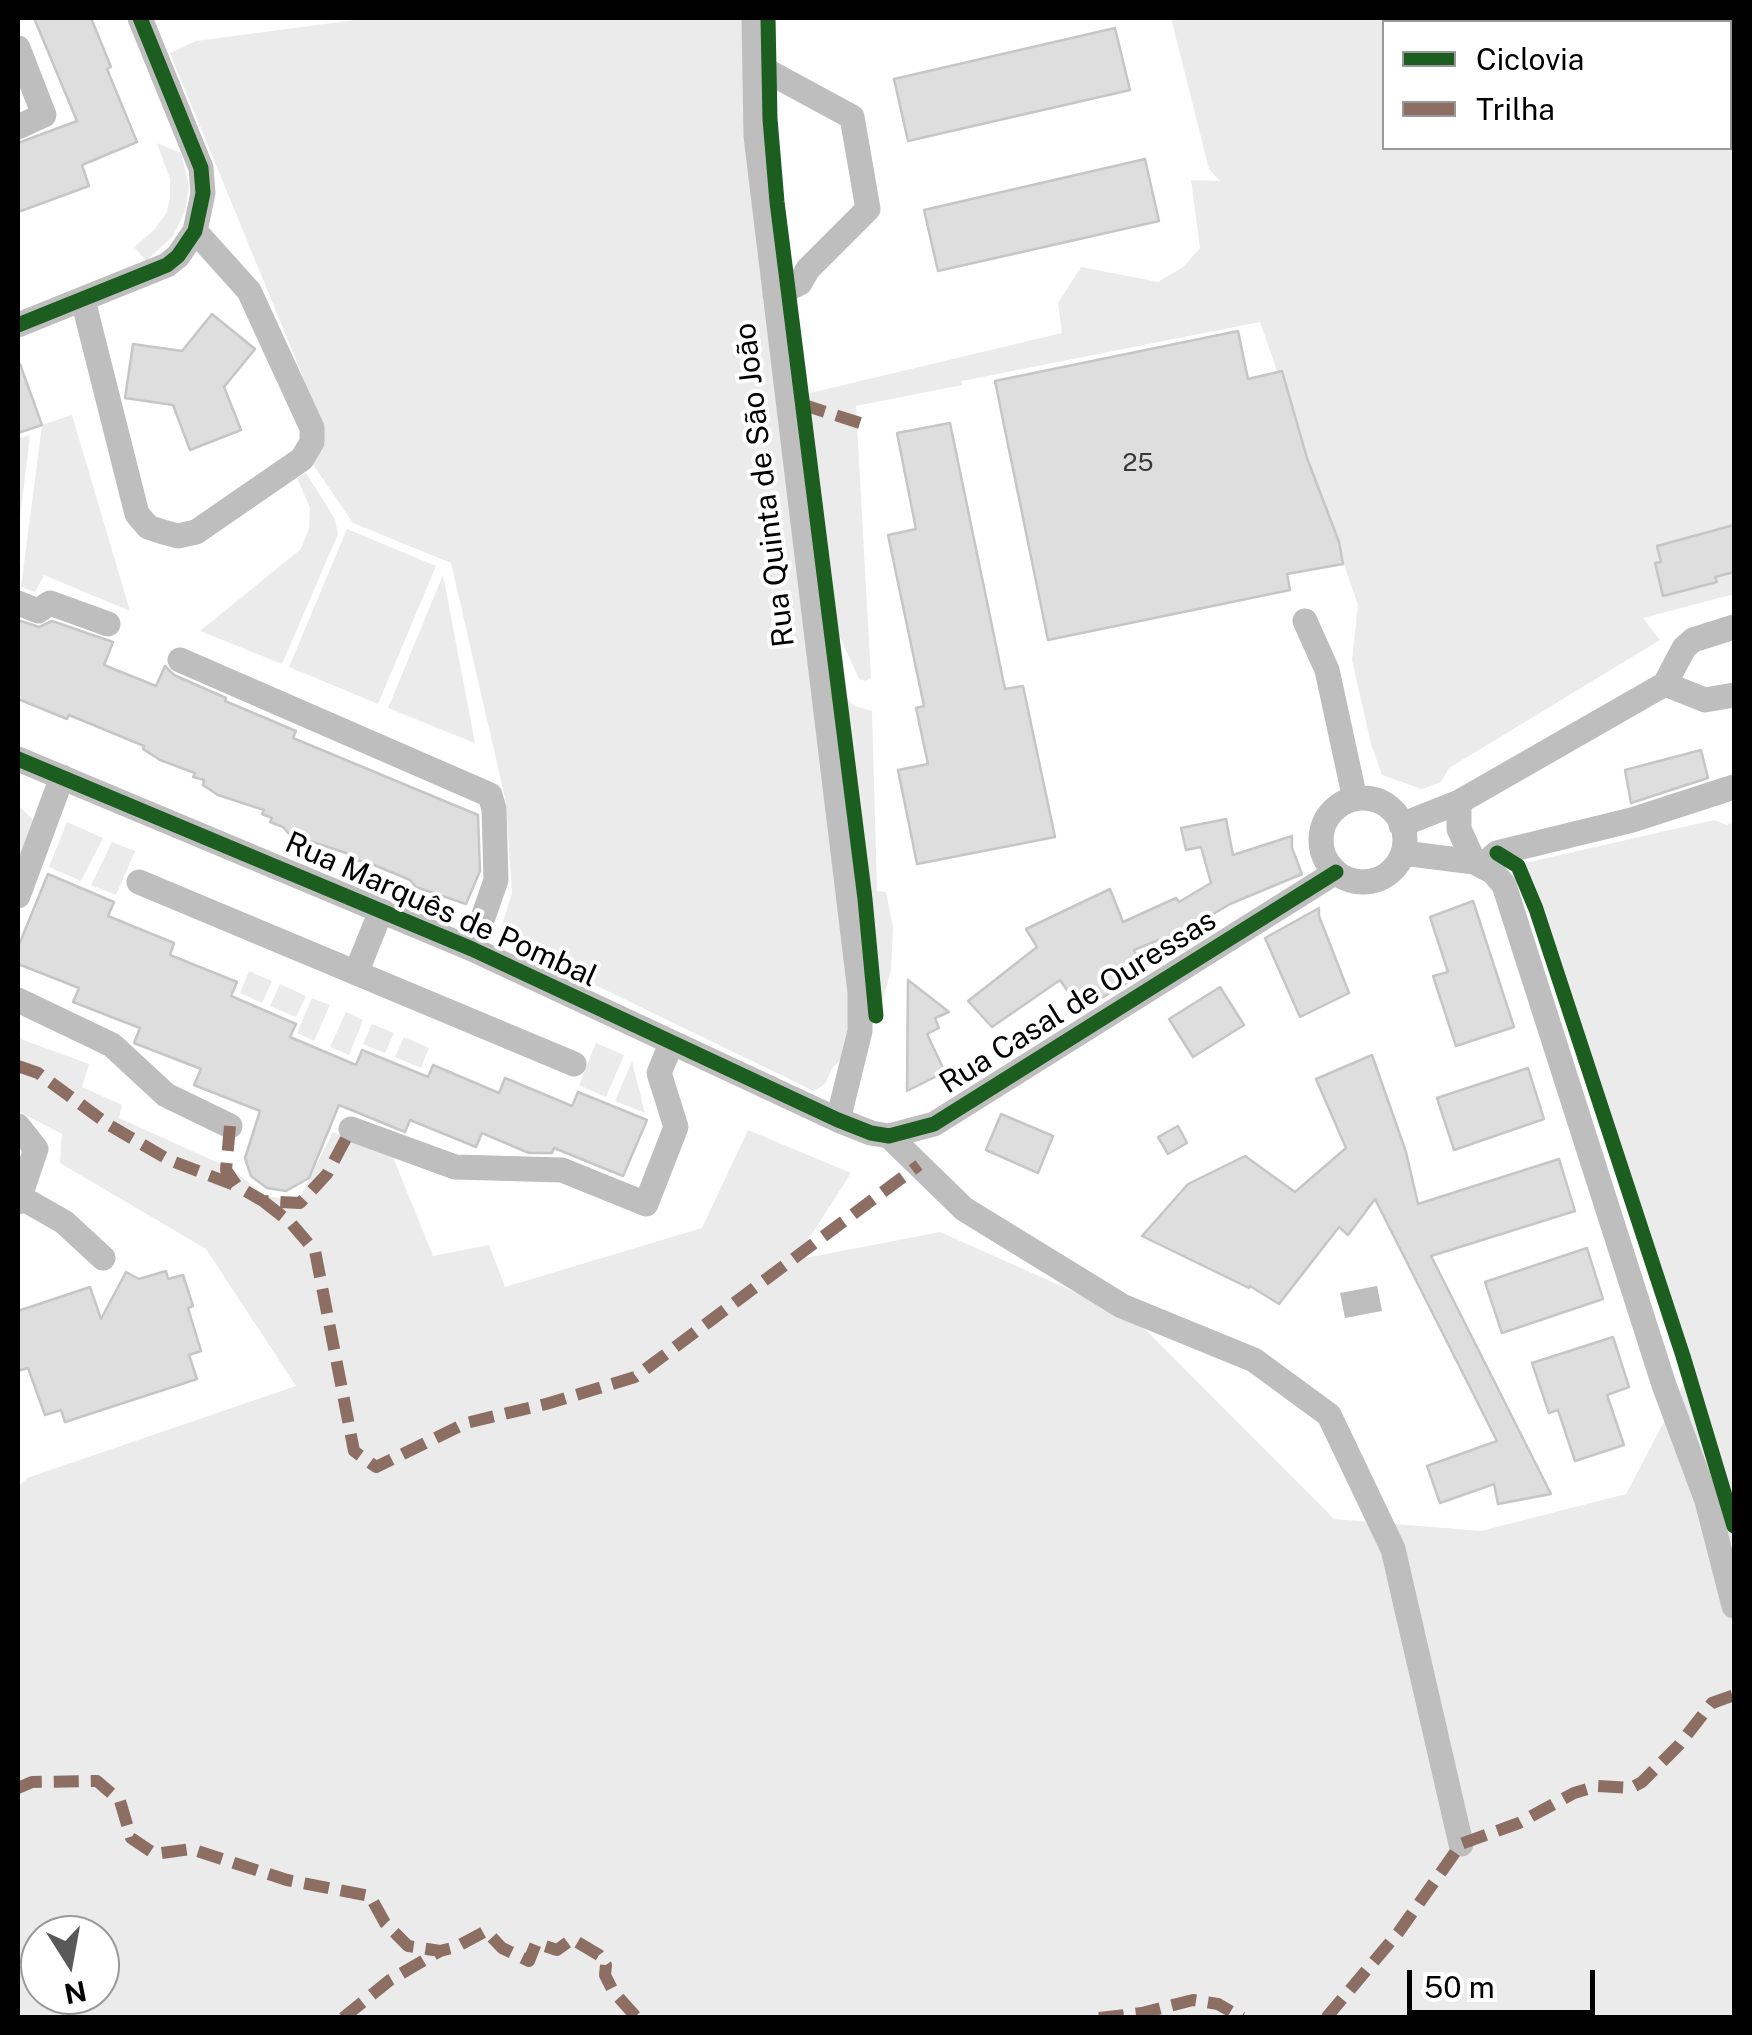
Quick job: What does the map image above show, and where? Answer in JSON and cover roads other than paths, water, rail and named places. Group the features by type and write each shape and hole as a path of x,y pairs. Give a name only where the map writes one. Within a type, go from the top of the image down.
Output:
{"street":[{"path":"18,325 167,265 195,231 203,192 201,168 140,18"},
{"name":"Rua Quinta de São João","path":"760,19 756,136 860,992 860,1031 838,1120"},
{"path":"18,48 44,115 18,127"},
{"path":"756,65 852,117 868,210 808,269 800,283 774,295"},
{"path":"83,300 137,514 148,527 163,532 178,536 196,532 302,459 312,442 312,428 249,291 195,231"},
{"path":"18,603 38,610 50,603 108,624"},
{"path":"1306,621 1327,670 1355,799"},
{"path":"1402,825 1459,802 1665,684 1684,648 1693,640 1734,627"},
{"path":"180,660 490,795 494,809 496,880 472,950"},
{"path":"1665,684 1705,700 1734,695"},
{"name":"Rua Marquês de Pombal","path":"18,758 472,950 838,1120"},
{"path":"18,896 62,777"},
{"path":"1478,864 1496,853 1632,820 1734,787"},
{"path":"1355,799 1381,803 1392,810 1402,825 1403,853 1387,875 1374,880 1348,879 1336,872 1322,850 1321,836 1332,812 1355,799"},
{"path":"1459,802 1458,829 1478,864"},
{"path":"1403,853 1478,864 1499,878 1514,912 1658,1366 1708,1500 1734,1606"},
{"name":"Rua Casal de Ouressas","path":"889,1136 934,1124 1336,872"},
{"path":"139,882 574,1064"},
{"path":"356,973 381,912"},
{"path":"18,1000 112,1045 166,1094 230,1126"},
{"path":"351,1129 456,1167 562,1170 646,1204 676,1127 658,1073 672,1044"},
{"path":"838,1120 871,1134 889,1136 964,1209 1122,1306 1254,1360 1329,1415 1393,1549 1461,1844"},
{"path":"18,1126 36,1149 18,1200 64,1222 103,1258"}]}
